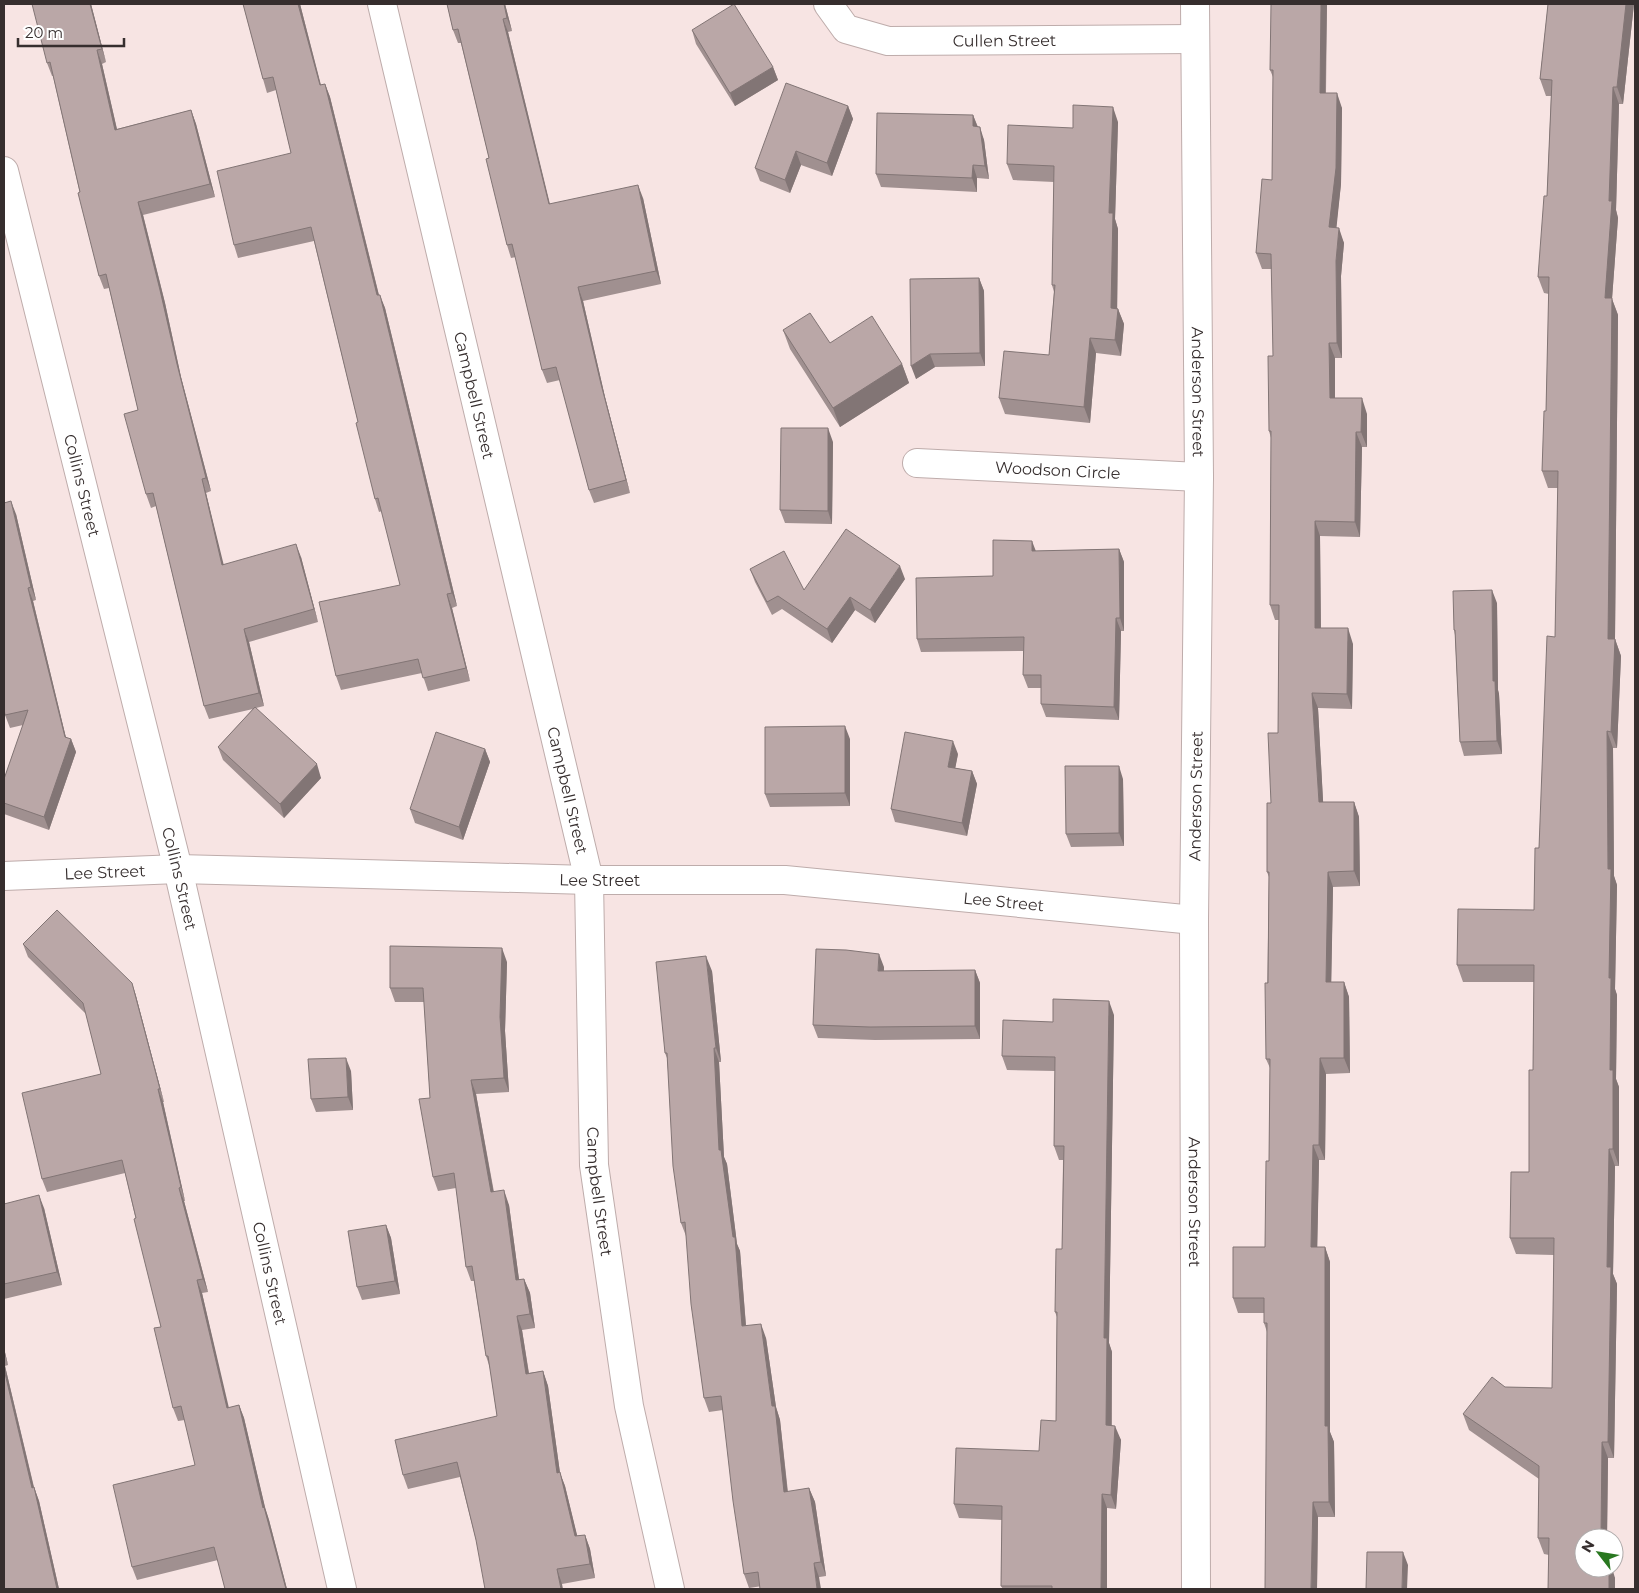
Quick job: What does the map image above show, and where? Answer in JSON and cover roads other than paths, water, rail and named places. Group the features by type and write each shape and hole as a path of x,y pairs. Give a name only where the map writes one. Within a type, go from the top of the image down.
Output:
{"street":[{"name":"Campbell Street","path":"382,4 589,880 594,1165 629,1406 670,1589"},
{"name":"Cullen Street","path":"828,4 846,29 888,41 1195,38"},
{"name":"Anderson Street","path":"1196,4 1199,477 1194,920 1196,1589"},
{"name":"Collins Street","path":"4,171 178,869 342,1589"},
{"name":"Woodson Circle","path":"917,463 1199,477"},
{"name":"Lee Street","path":"4,876 178,869 589,880 785,880 1194,920"}]}
